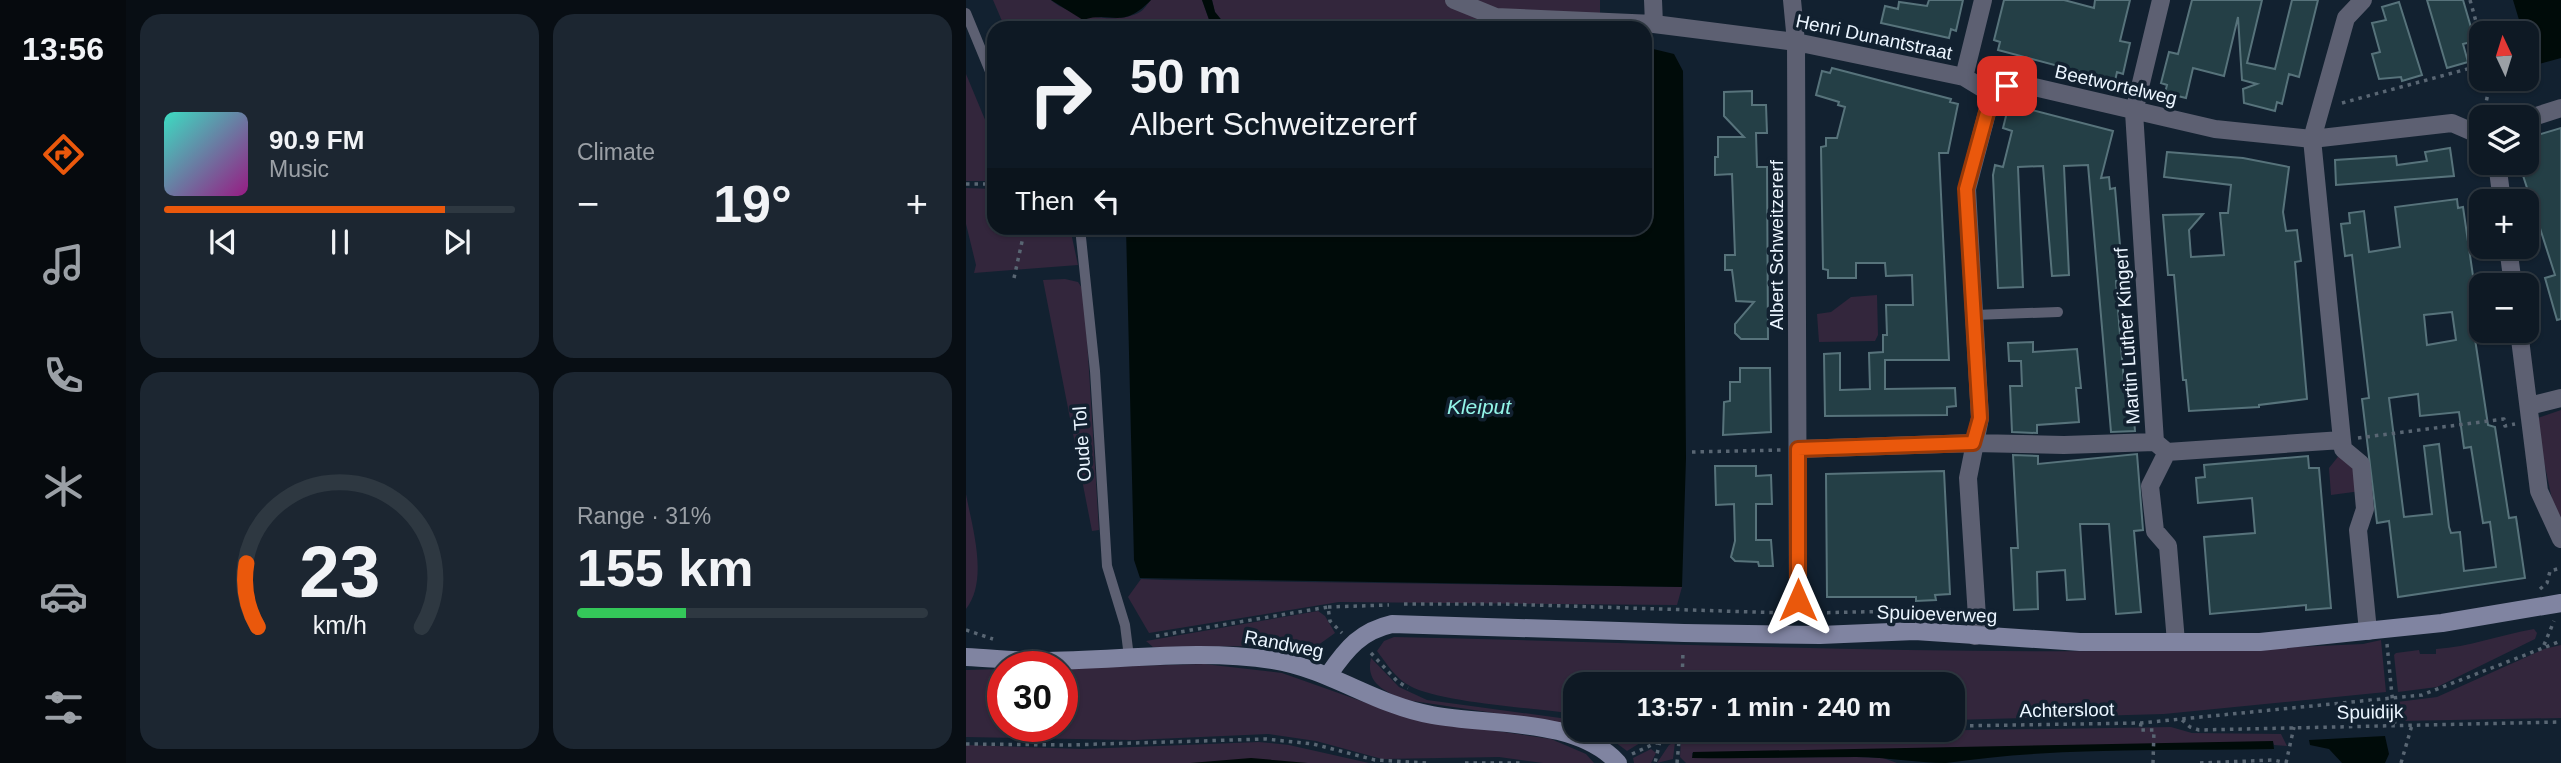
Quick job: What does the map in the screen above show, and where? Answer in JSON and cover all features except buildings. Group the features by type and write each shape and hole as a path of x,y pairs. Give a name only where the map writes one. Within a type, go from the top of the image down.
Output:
{"street":[{"name":"Henri Dunantstraat","path":"1454,0 1496,17 1586,21"},
{"path":"1653,0 1654,24"},
{"name":"Albert Schweitzererf","path":"1792,0 1796,42 1798,449 1795,609"},
{"path":"1964,77 1983,0"},
{"name":"Martin Luther Kingerf","path":"2161,0 2134,112 2161,447"},
{"path":"2363,0 2346,18 2312,139 2343,449 2361,464 2365,509 2358,530 2368,631"},
{"name":"Henri Dunantstraat","path":"1654,24 1796,42 1964,77 1992,94"},
{"name":"Beetwortelweg","path":"1992,94 2007,86 2026,85 2215,129 2312,139 2452,123 2469,127"},
{"path":"1975,636 1978,617 1968,478 1980,418 1966,189 1992,94"},
{"path":"2539,115 2561,108"},
{"path":"2521,343 2539,491 2561,539"},
{"path":"2530,414 2561,398"},
{"path":"1798,449 1973,443 2161,447 2342,440"},
{"path":"2161,447 2150,486 2155,531 2168,546 2176,642"},
{"name":"Spuioeverweg","path":"1329,674 1354,640 1374,628 1392,624 1684,634 1820,635 1915,631 2080,642 2260,642 2442,623 2561,603"},
{"name":"Randweg","path":"966,657 1039,661 1248,656 1329,674 1384,703 1409,711 1559,731 1589,739 1618,762"}],"lane":[{"path":"966,13 987,64"},
{"name":"Oude Tol","path":"1081,235 1095,371 1107,566 1125,625 1129,657"},
{"path":"1974,315 2058,312"}],"path":[{"path":"2470,0 2476,21"},
{"path":"2322,108 2469,68"},
{"path":"966,184 987,184"},
{"path":"1014,278 1023,235"},
{"path":"2342,440 2504,419 2505,426 2530,414"},
{"path":"1692,452 1798,449"},
{"path":"2536,592 2547,583 2550,571 2561,568"},
{"name":"Spuioeverweg","path":"1328,607 1504,604 1948,610 1978,617"},
{"name":"Achtersloot","path":"1965,726 2141,723 2422,695 2544,645 2561,641"},
{"path":"2389,662 2395,726"},
{"name":"Spuidijk","path":"2182,720 2199,730 2561,722"},
{"path":"2141,723 2140,730 2154,730 2153,763"},
{"path":"2401,763 2412,725"},
{"path":"2200,763 2274,760 2286,763 2294,727"},
{"path":"966,744 1069,745 1266,739 1313,744 1376,761 1429,763"},
{"path":"1618,762 1658,742"},
{"path":"1655,763 1660,742"},
{"path":"1677,763 1679,742"},
{"path":"1465,763 1520,763"}],"shaded area":[{"path":"993,0 1051,0 1081,14 1120,18 1141,11 1151,0 1202,0 1210,21 1002,21"},
{"path":"1212,0 1446,0 1515,21 1222,21 1215,12"},
{"path":"1463,0 1600,0 1600,15 1520,16"},
{"path":"966,74 987,122 987,181 966,181"},
{"path":"966,188 987,189 987,235 1072,235 1078,265 974,273 976,265 966,224"},
{"path":"1065,279 1078,282 1084,291 1099,530 1092,531 1043,280"},
{"path":"1877,295 1878,335 1875,341 1819,342 1817,314 1831,312 1851,297"},
{"path":"2561,410 2561,520 2554,509 2535,419"},
{"path":"2341,453 2357,464 2361,491 2331,495 2329,468"},
{"path":"966,494 978,569 973,597 966,609"},
{"path":"1141,579 1682,587 1677,605 1339,602 1149,633 1128,597"},
{"path":"1318,611 1325,616 1335,633 1314,648 1296,651 1266,646 1153,647 1146,641"},
{"path":"2534,629 2537,633 2535,639 2437,687 2398,692 2396,653 2419,650 2420,654 2436,654 2436,649"},
{"path":"1394,637 1878,650 2121,651 2363,644 2381,640 2386,692 2164,714 1965,720 1965,672 1563,672 1563,713 1466,701 1425,692 1410,686 1396,675 1377,651 1384,641"},
{"path":"2561,645 2561,718 2400,721 2397,702 2437,697 2544,649"},
{"path":"1371,658 1399,687 1427,700 1563,718 1563,723 1406,700 1378,685 1370,667"},
{"path":"1204,664 1282,673 1409,718 1551,739 1586,754 1594,763 1543,763 1499,757 1382,759 1316,741 1268,734 1134,740 1078,739 1078,668"},
{"path":"987,669 987,737 966,737 966,670"},
{"path":"2171,727 2192,733 2281,734 2287,746 2274,745 2273,742 1692,753 1693,758 1856,757 1883,758 1897,763 1686,763 1680,757 1681,742 1965,742 1965,730"},
{"path":"1259,742 1289,745 1369,763 966,763 966,745 1083,749"},
{"path":"1615,742 1642,742 1627,751"},
{"path":"1675,742 1673,759 1657,763 1669,745"},
{"path":"1651,749 1656,753 1651,763 1634,763 1633,758"}],"water":[{"path":"1051,0 1151,0 1132,15 1083,20"},
{"path":"1202,0 1212,0 1215,12 1222,21 1210,21"},
{"path":"2513,0 2561,0 2561,58 2539,64 2539,21 2519,21"},
{"name":"Kleiput","path":"1652,49 1674,54 1683,71 1686,458 1682,587 1140,578 1134,560 1126,235 1652,235"},
{"path":"2385,736 2389,754 2385,763 2342,763 2329,749 2310,745 2309,740"},
{"path":"2273,741 2274,749 2068,752 1946,763 1857,757 1692,758 1693,752"},
{"path":"1251,758 1308,763 1190,763"}],"route":[{"path":"1798,600 1798,449 1973,443 1980,418 1966,189 1992,94 2007,86"}]}
